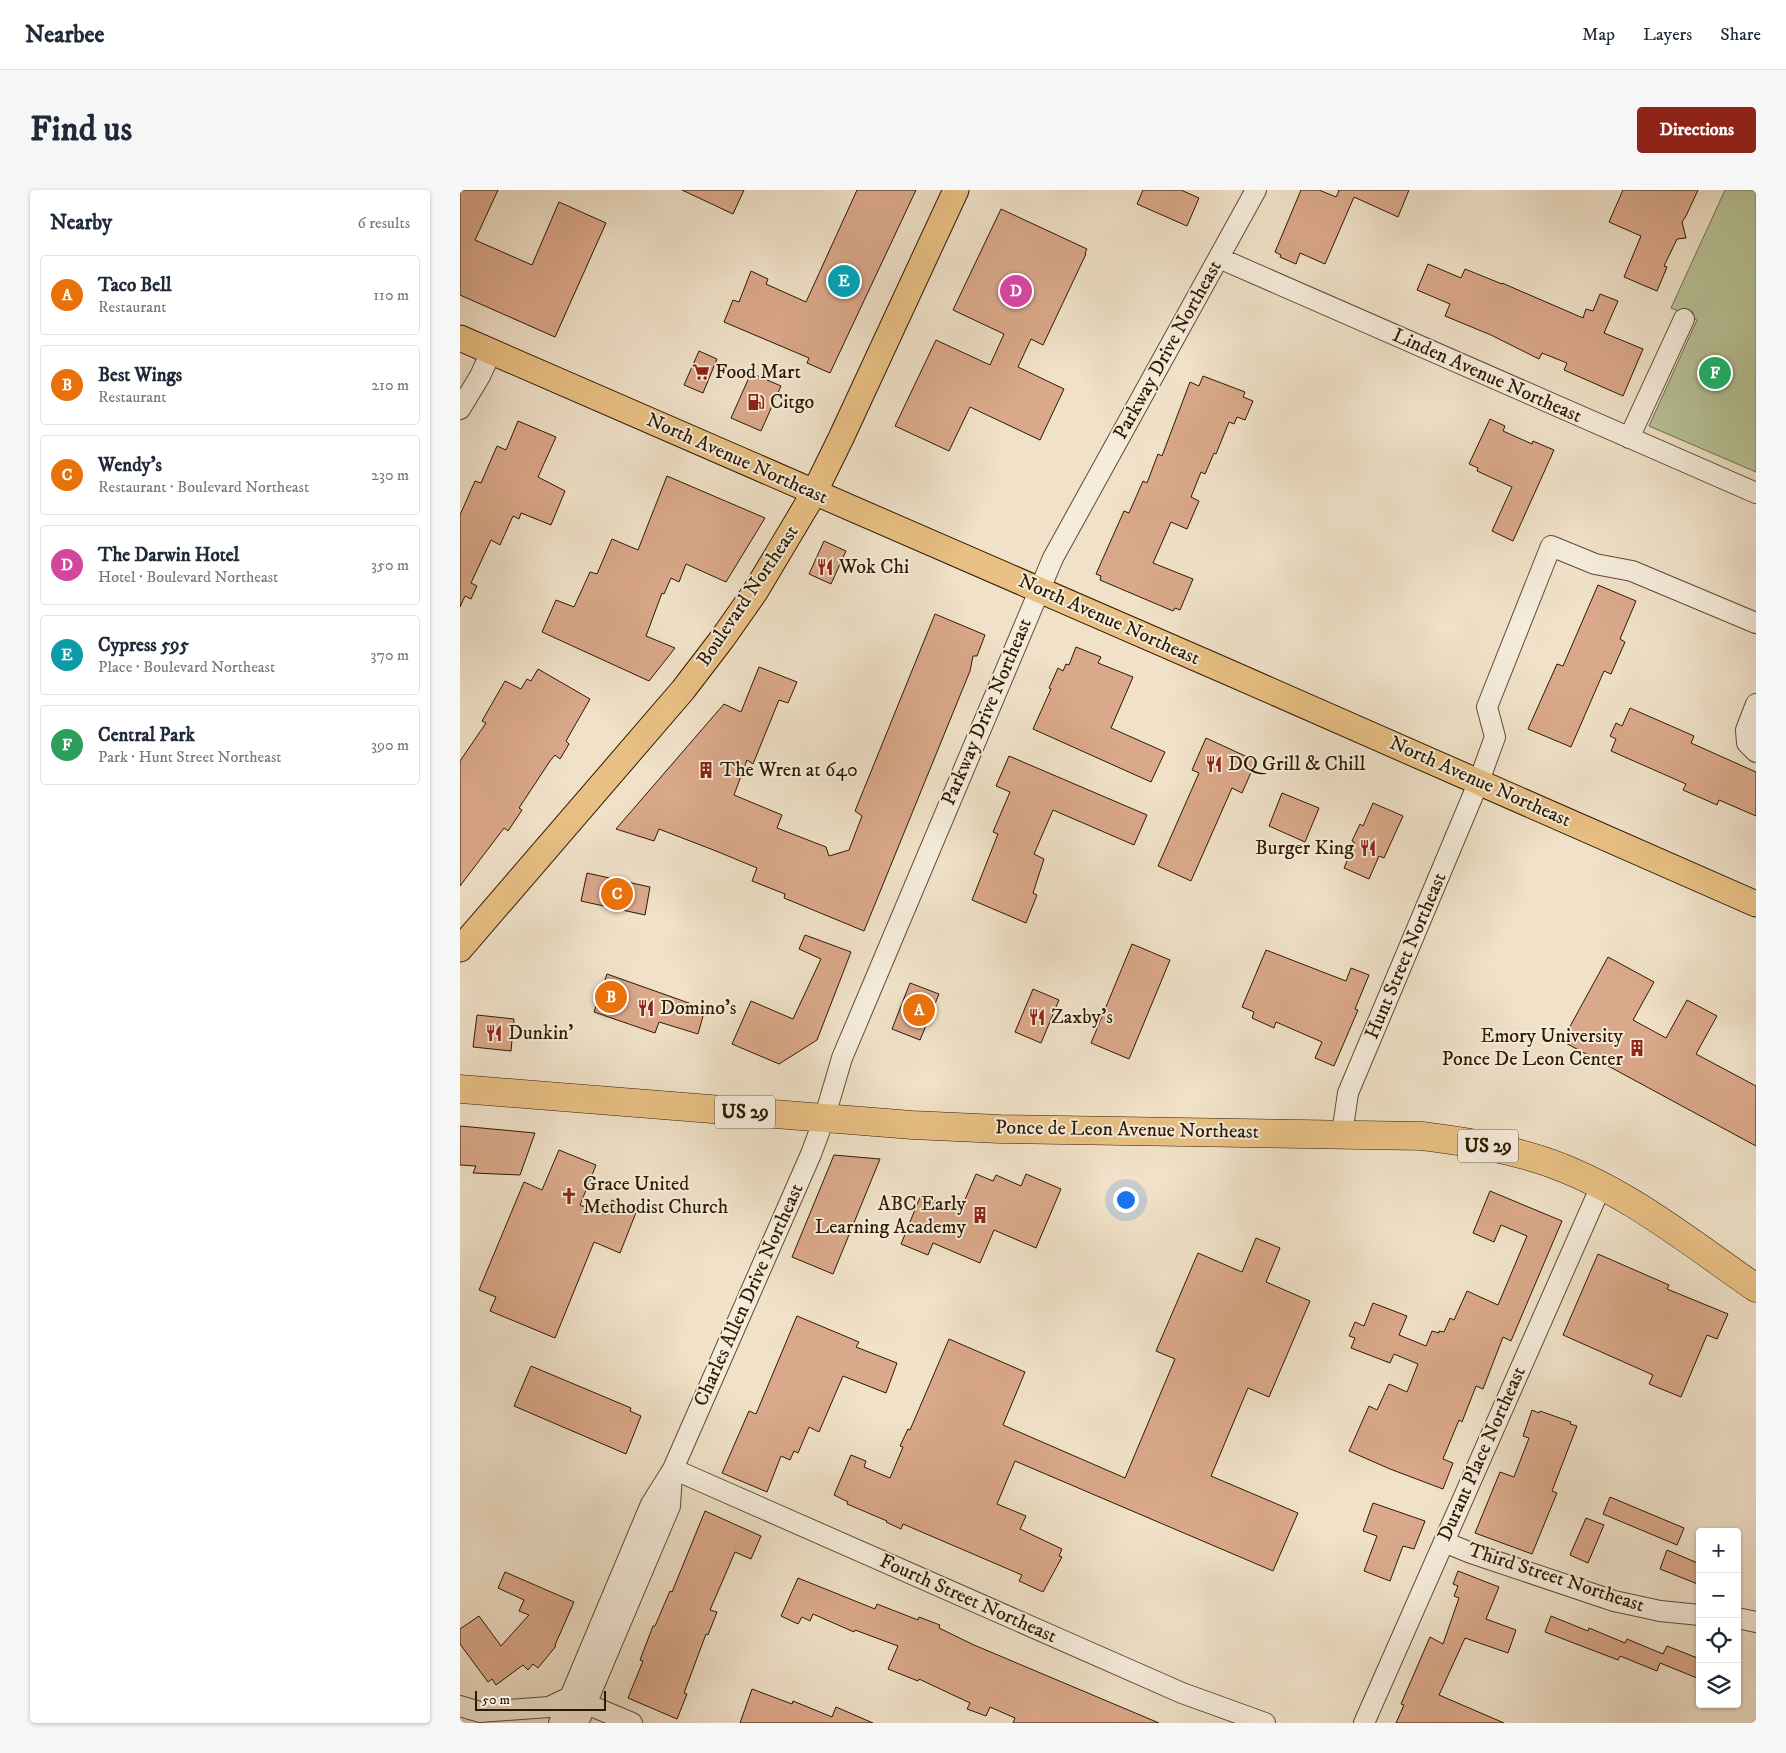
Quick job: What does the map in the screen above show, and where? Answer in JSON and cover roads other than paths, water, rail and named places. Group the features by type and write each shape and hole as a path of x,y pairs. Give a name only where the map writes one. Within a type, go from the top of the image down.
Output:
{"highway":[{"name":"Ponce de Leon Avenue Northeast","path":"460,1089 824,1119 1000,1129 1422,1136 1480,1144 1542,1161 1601,1186 1652,1215 1756,1288"}],"main road":[{"name":"Boulevard Northeast","path":"460,949 687,685 755,592 786,543 814,493 956,190"},
{"name":"North Avenue Northeast","path":"460,338 1039,589 1756,904"}],"street":[{"name":"Parkway Drive Northeast","path":"824,1119 842,1058 1053,558 1256,190"},
{"name":"Linden Avenue Northeast","path":"1219,258 1756,493"},
{"path":"1629,438 1684,319"},
{"path":"460,409 480,376 491,352"},
{"name":"Hunt Street Northeast","path":"1342,1134 1348,1093 1479,782 1495,737 1487,706 1551,546 1594,564 1632,571 1756,624"},
{"path":"1756,704 1746,730 1747,743 1756,752"},
{"name":"Charles Allen Drive Northeast","path":"559,1723 578,1700 651,1504 673,1469 811,1154 824,1119"},
{"name":"Durant Place Northeast","path":"1364,1723 1601,1186"},
{"name":"Fourth Street Northeast","path":"673,1469 1182,1693 1265,1723"},
{"name":"Third Street Northeast","path":"1444,1542 1471,1553 1614,1601 1660,1611 1696,1615"},
{"path":"1741,1619 1756,1622"},
{"path":"460,1706 483,1718 550,1707 578,1700 632,1723"},
{"name":"Charles Allen Drive Northeast","path":"578,1700 578,1723"}],"place":[{"name":"Cypress 595","path":"844,281"},
{"name":"The Darwin Hotel","path":"1016,291"},
{"name":"Food Mart","path":"701,372"},
{"name":"Central Park","path":"1715,373"},
{"name":"Citgo","path":"756,402"},
{"name":"Wok Chi","path":"825,567"},
{"name":"DQ Grill & Chill","path":"1214,764"},
{"name":"The Wren at 640","path":"706,770"},
{"name":"Burger King","path":"1368,848"},
{"name":"Wendy's","path":"617,894"},
{"name":"Best Wings","path":"611,997"},
{"name":"Domino's","path":"646,1008"},
{"name":"Taco Bell","path":"919,1010"},
{"name":"Zaxby's","path":"1037,1017"},
{"name":"Dunkin'","path":"494,1033"},
{"name":"Emory University Ponce De Leon Center","path":"1637,1048"},
{"name":"Grace United Methodist Church","path":"569,1196"},
{"name":"ABC Early Learning Academy","path":"980,1215"}]}
